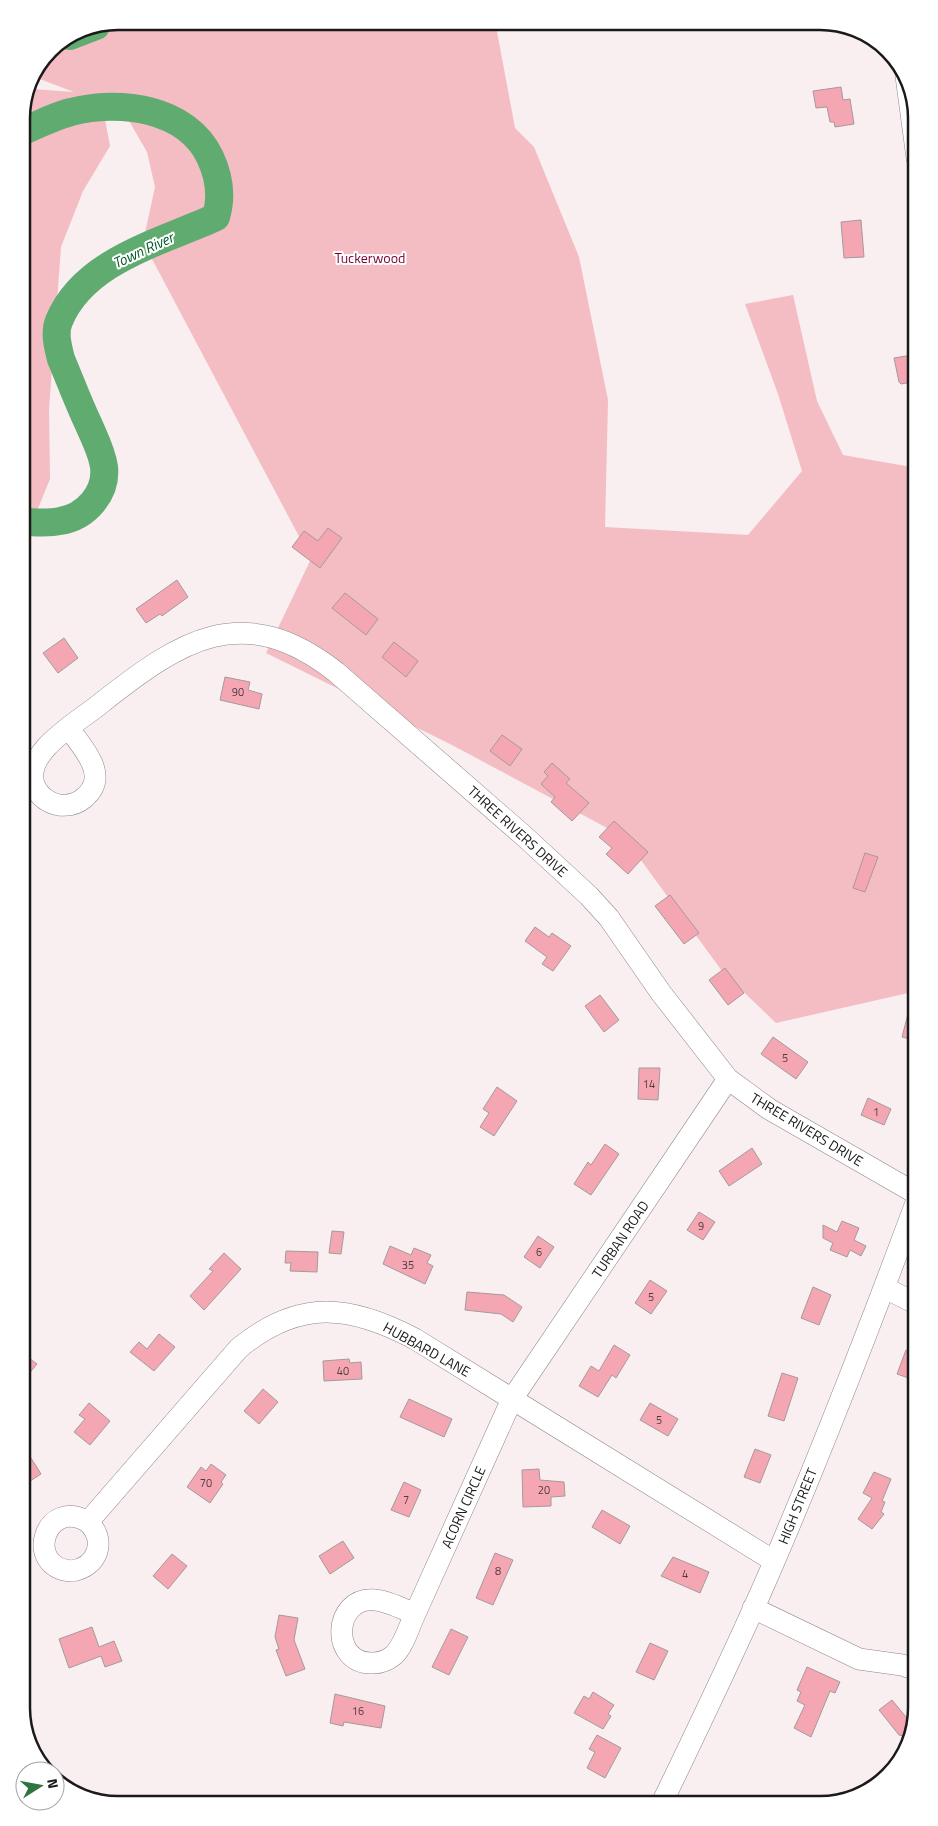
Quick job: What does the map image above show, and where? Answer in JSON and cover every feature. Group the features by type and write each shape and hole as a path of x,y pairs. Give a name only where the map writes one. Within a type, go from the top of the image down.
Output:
{"street":[{"name":"THREE RIVERS DRIVE","path":"69,729 142,671 172,652 201,639 232,634 263,635 293,644 308,651 336,672 589,896 608,918 673,1008 728,1079 769,1109 908,1189"},
{"name":"TURBAN ROAD","path":"512,1399 728,1079"},
{"name":"HIGH STREET","path":"665,1796 774,1561 908,1224"},
{"path":"884,1288 908,1300"},
{"name":"HUBBARD LANE","path":"88,1522 239,1348 267,1327 298,1314 332,1311 376,1321 433,1350 774,1561"},
{"name":"ACORN CIRCLE","path":"415,1614 512,1399"},
{"path":"753,1608 859,1659 908,1667"}],"green space":[{"name":"Tuckerwood","path":"497,30 515,128 534,147 579,257 608,400 605,527 748,535 802,471 778,394 745,304 793,295 817,401 843,455 908,466 908,993 776,1023 722,971 624,837 452,745 266,653 311,559 143,242 155,187 147,152 124,112 102,104 110,146 83,191 61,247 49,409 50,479 30,528 30,112 35,89 74,92 39,79 48,64 69,45 84,37 106,31"}],"building":[{"path":"841,87 843,100 850,99 854,124 835,127 834,122 830,122 827,107 816,108 813,91"},
{"path":"861,220 864,257 844,258 841,222"},
{"path":"908,356 908,383 901,384 899,382 894,358"},
{"path":"328,528 342,538 320,568 292,547 304,531 318,541"},
{"path":"177,580 188,597 162,616 160,614 146,623 136,609"},
{"path":"345,593 378,619 366,635 332,608"},
{"path":"64,638 78,658 58,673 43,653"},
{"path":"394,642 418,661 406,677 382,657"},
{"path":"225,677 250,682 248,690 262,694 259,709 220,700"},
{"path":"502,735 522,749 510,766 490,751"},
{"path":"552,763 570,779 566,783 589,803 572,821 551,802 555,797 541,784 548,776 544,772"},
{"path":"614,821 648,852 628,874 606,854 612,848 599,837"},
{"path":"865,853 878,857 865,892 853,888"},
{"path":"670,895 699,933 684,944 655,906"},
{"path":"535,927 549,937 552,933 571,946 553,971 542,964 547,957 525,941"},
{"path":"725,968 744,993 728,1005 709,980"},
{"path":"600,995 619,1020 604,1032 585,1006"},
{"path":"908,1014 908,1039 902,1037"},
{"path":"773,1037 808,1062 796,1079 761,1054"},
{"path":"639,1068 660,1068 658,1100 638,1099"},
{"path":"497,1087 517,1101 494,1136 480,1127 489,1113 483,1109"},
{"path":"868,1098 891,1109 884,1125 861,1115"},
{"path":"605,1144 619,1154 591,1195 574,1184 588,1162 591,1165"},
{"path":"752,1148 762,1164 729,1186 719,1171"},
{"path":"699,1212 715,1222 703,1240 687,1230"},
{"path":"842,1221 859,1228 854,1240 866,1246 861,1256 850,1250 847,1257 830,1250 833,1243 823,1238 823,1225 837,1232"},
{"path":"332,1231 344,1232 341,1254 329,1253"},
{"path":"538,1236 554,1247 540,1268 524,1257"},
{"path":"390,1246 411,1255 414,1248 431,1255 427,1263 433,1266 425,1284 383,1264"},
{"path":"286,1251 318,1252 317,1272 290,1271 291,1263 285,1263"},
{"path":"224,1253 241,1269 204,1310 190,1296 213,1271 209,1269"},
{"path":"650,1280 667,1291 651,1314 635,1303"},
{"path":"813,1287 831,1295 819,1325 801,1318"},
{"path":"467,1292 504,1295 522,1307 513,1322 501,1314 465,1310"},
{"path":"159,1334 175,1347 154,1371 130,1352 139,1342 147,1349"},
{"path":"614,1345 630,1355 616,1378 612,1375 598,1397 579,1386 591,1366 599,1371"},
{"path":"906,1350 908,1351 908,1378 897,1374"},
{"path":"30,1359 37,1364 30,1372"},
{"path":"349,1359 350,1363 361,1362 362,1379 324,1381 323,1361"},
{"path":"782,1373 798,1378 784,1421 768,1416"},
{"path":"263,1389 278,1402 259,1424 244,1411"},
{"path":"409,1399 452,1419 444,1437 400,1417"},
{"path":"89,1403 110,1421 90,1445 74,1432 85,1419 79,1415"},
{"path":"650,1403 678,1419 668,1436 640,1420"},
{"path":"755,1449 771,1455 760,1483 744,1477"},
{"path":"30,1459 41,1474 30,1481"},
{"path":"211,1464 226,1475 221,1482 223,1484 210,1503 187,1487 201,1467 206,1471"},
{"path":"539,1469 540,1480 564,1482 565,1496 551,1497 551,1506 523,1507 522,1470"},
{"path":"874,1472 891,1479 882,1501 885,1502 881,1512 884,1514 872,1529 858,1519 872,1498 863,1493"},
{"path":"404,1482 421,1490 409,1517 391,1510"},
{"path":"602,1510 630,1526 620,1544 592,1527"},
{"path":"343,1541 354,1558 330,1574 319,1556"},
{"path":"495,1553 513,1560 493,1605 476,1598"},
{"path":"172,1554 187,1566 168,1589 153,1576"},
{"path":"673,1557 709,1572 700,1593 661,1576"},
{"path":"279,1615 298,1618 294,1640 305,1669 286,1676 276,1650 279,1649 275,1637"},
{"path":"92,1627 99,1647 114,1641 122,1661 105,1667 101,1656 69,1668 59,1639"},
{"path":"451,1629 468,1637 449,1675 432,1667"},
{"path":"650,1643 668,1651 654,1680 636,1672"},
{"path":"807,1667 840,1682 835,1693 830,1691 811,1737 794,1728 805,1705 797,1701 801,1692 797,1690"},
{"path":"593,1692 614,1705 608,1714 611,1716 603,1729 574,1713 584,1696 589,1699"},
{"path":"335,1694 385,1706 381,1728 344,1722 343,1726 330,1723"},
{"path":"892,1700 906,1717 907,1716 903,1736 899,1735 879,1710"},
{"path":"597,1735 621,1748 605,1778 587,1768 595,1752 589,1749"}],"waterway":[{"name":"Town River","path":"30,128 58,116 90,108 130,108 150,111 169,118 185,127 199,140 210,157 217,179 219,202 216,217 127,255 105,268 86,283 71,300 59,321 58,345 61,359 102,456 104,477 102,486 93,502 78,515 60,521 30,522"}]}
